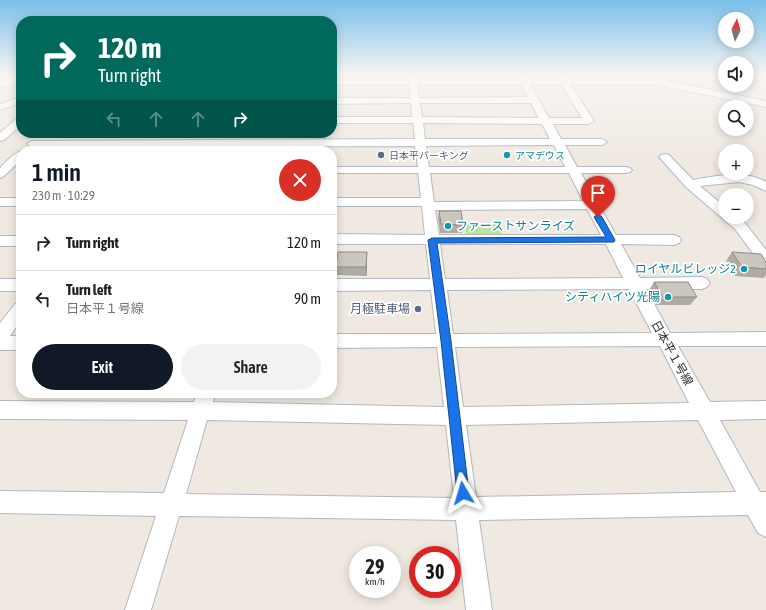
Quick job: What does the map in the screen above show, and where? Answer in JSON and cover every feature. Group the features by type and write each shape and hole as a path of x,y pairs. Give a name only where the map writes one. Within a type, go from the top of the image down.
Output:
{"street":[{"path":"0,107 11,103"},
{"path":"415,103 427,204 446,341 465,509 479,610"},
{"name":"日本平１号線","path":"536,103 559,142 612,240 633,284 705,412 760,504 766,525"},
{"path":"337,120 589,121 578,103"},
{"path":"0,131 16,124"},
{"path":"0,138 16,125"},
{"path":"29,146 38,138"},
{"path":"194,146 279,143 602,142"},
{"path":"665,157 690,184 718,208"},
{"path":"1,172 16,158"},
{"path":"337,170 626,170"},
{"path":"1,172 16,171"},
{"path":"690,184 739,177 753,180 766,187"},
{"path":"0,202 16,202"},
{"path":"337,202 592,205"},
{"path":"738,224 766,260"},
{"path":"337,239 674,240"},
{"path":"0,241 16,241"},
{"path":"337,285 702,283"},
{"path":"0,285 16,285"},
{"path":"0,336 16,315"},
{"path":"337,341 766,339"},
{"path":"0,343 16,343"},
{"path":"0,410 204,402 454,416 766,410"},
{"path":"138,610 204,402"},
{"path":"0,502 465,509 760,504"}],"green space":[{"path":"464,224 499,224 502,236 467,236"}],"building":[{"path":"439,211 461,211 463,225 441,224"},
{"path":"338,252 367,252 366,267 337,267"},
{"path":"732,252 761,254 766,262 766,269 742,267"},
{"path":"654,282 688,282 697,297 663,297"}],"place":[{"name":"日本平パーキング","path":"381,155"},
{"name":"アマデウス","path":"507,155"},
{"name":"ファーストサンライズ","path":"448,226"},
{"name":"ロイヤルビレッジ2","path":"744,269"},
{"name":"シティハイツ光陽","path":"668,297"},
{"name":"月極駐車場","path":"418,309"}],"route":[{"path":"463,493 446,341 432,240 612,240 598,217"}]}
